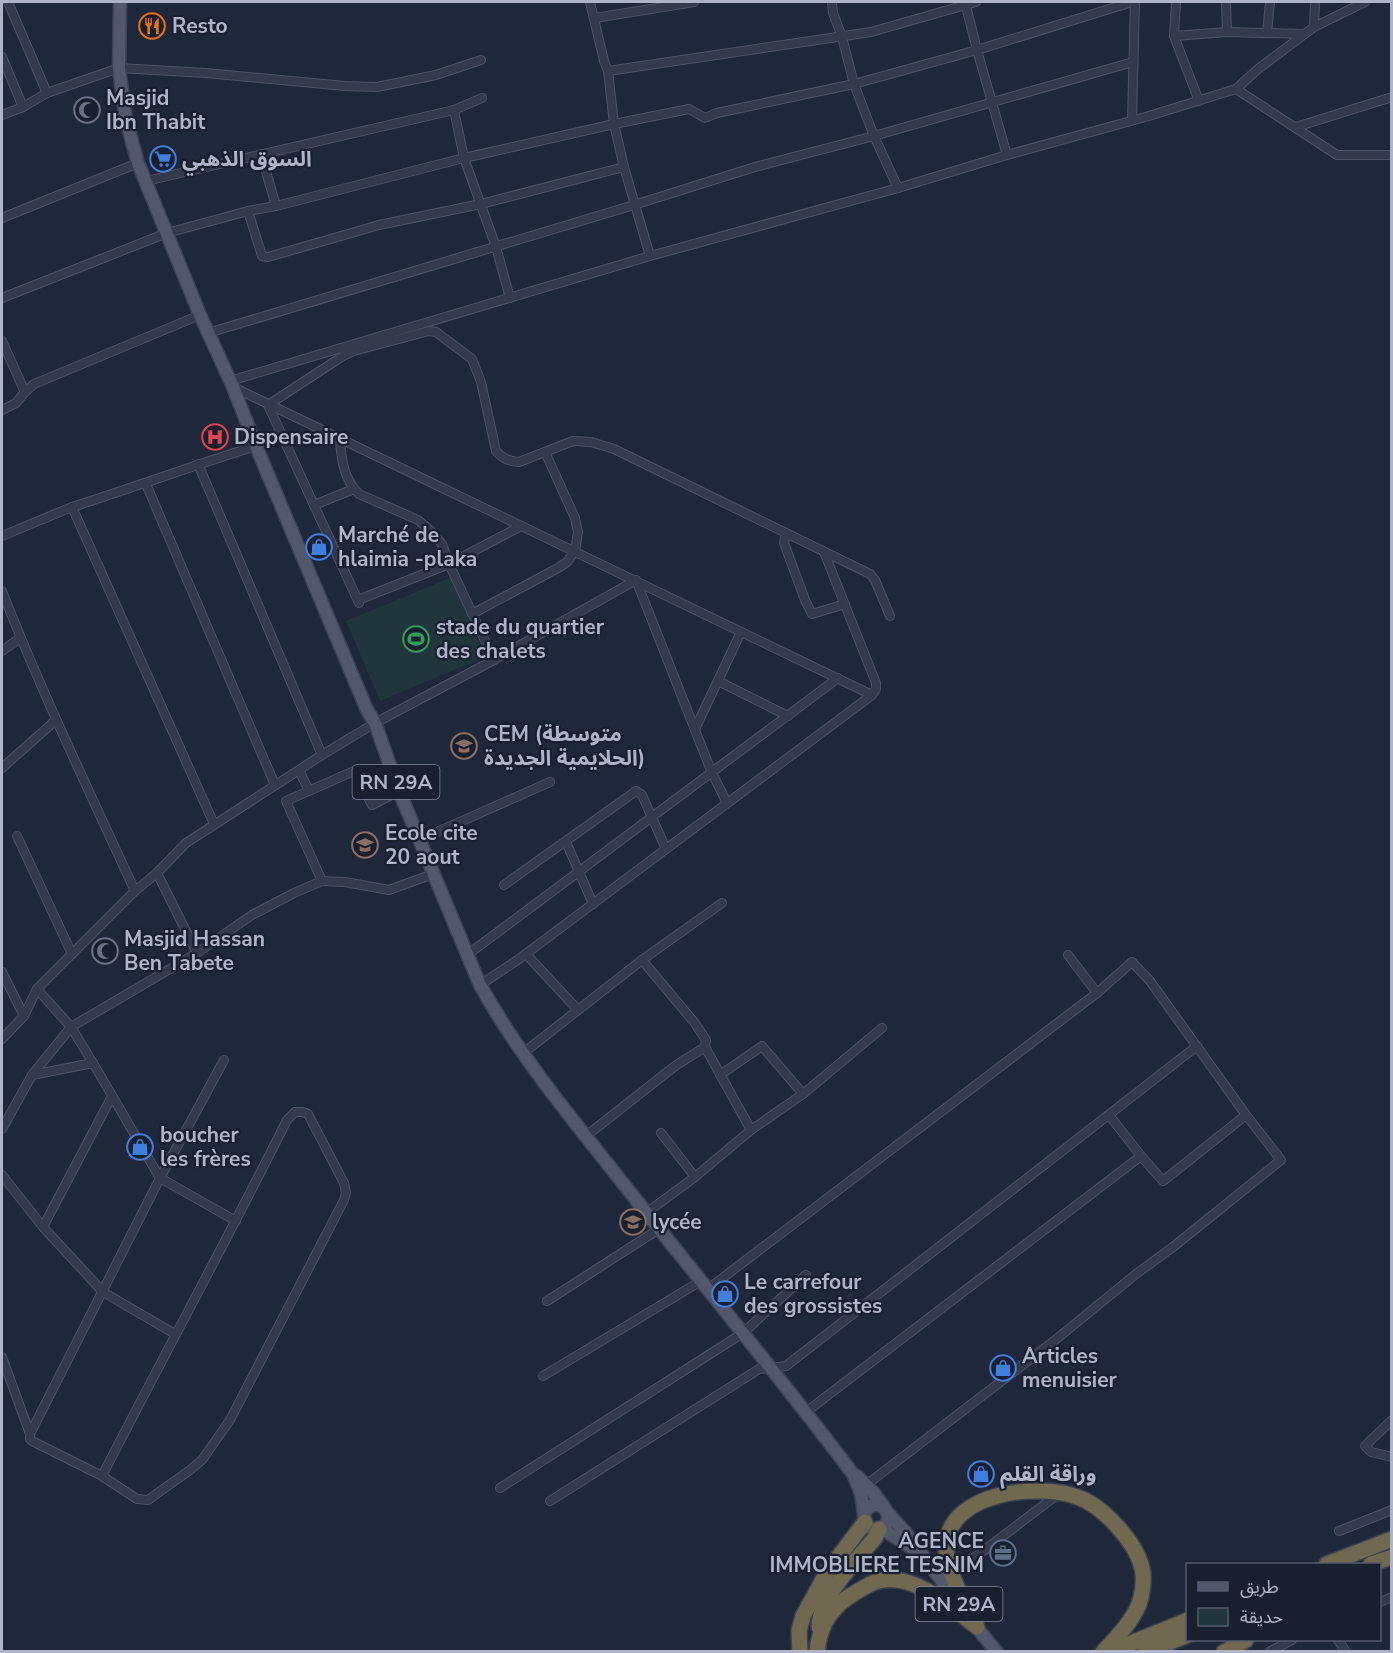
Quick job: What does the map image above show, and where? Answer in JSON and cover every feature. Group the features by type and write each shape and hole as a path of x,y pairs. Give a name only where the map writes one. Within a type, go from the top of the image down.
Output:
{"highway":[{"path":"977,1628 946,1553 948,1537 958,1519 976,1503 998,1495 1026,1491 1055,1492 1080,1498 1112,1521 1132,1544 1143,1574 1140,1602 1136,1612 1103,1652"},
{"path":"800,1652 799,1632 802,1616 827,1572 864,1518"},
{"path":"817,1652 819,1621 830,1593 875,1538 880,1528"},
{"path":"1330,1563 1392,1539"},
{"path":"1377,1563 1392,1557"},
{"path":"818,1636 826,1620 839,1604 856,1591 877,1581 897,1580 924,1588 947,1602 977,1628"},
{"path":"1109,1652 1186,1621"},
{"path":"1145,1652 1186,1636"},
{"path":"1224,1652 1244,1641"}],"main road":[{"name":"RN 29A","path":"120,2 119,68 126,120 138,163 362,700 375,723 399,791 480,985 522,1054 659,1229 772,1368 853,1474"},
{"path":"853,1474 866,1485 923,1556"},
{"path":"853,1474 861,1493 864,1518 871,1528 880,1528 923,1556"},
{"path":"864,1518 869,1507 877,1504 886,1510 888,1520 880,1528"},
{"name":"RN 29A","path":"923,1556 997,1652"}],"street":[{"path":"8,2 47,93"},
{"path":"590,2 608,71 614,124 624,167 650,256"},
{"path":"595,18 694,2"},
{"path":"832,2 833,13 842,37 854,84 874,136 898,188"},
{"path":"608,71 871,32 965,3 976,2"},
{"path":"2,298 167,233 248,211 614,124 689,110 705,118 717,113 854,84 977,50 1133,2 1132,120"},
{"path":"1176,2 1174,36 1199,101"},
{"path":"1226,2 1227,32"},
{"path":"1267,33 1270,2"},
{"path":"1314,27 1315,2"},
{"path":"232,384 650,256 898,188 1236,89 1258,69 1314,27 1365,2"},
{"path":"965,3 1007,155"},
{"path":"1174,36 1227,32 1304,34"},
{"path":"2,57 23,107"},
{"path":"2,115 23,107 47,93 119,68 207,72 345,86 377,87 436,75 482,60"},
{"path":"208,333 755,167 874,136 1133,62"},
{"path":"1236,89 1337,155 1392,155"},
{"path":"1296,128 1392,97"},
{"path":"146,181 454,110 482,98"},
{"path":"454,110 464,158 496,247 510,298"},
{"path":"261,154 276,206"},
{"path":"2,218 138,163"},
{"path":"248,211 262,256 268,257 379,225 481,204 624,167"},
{"path":"2,410 16,403 34,384 200,315"},
{"path":"268,405 354,351 429,331 436,332 472,359 481,382 496,451 501,457 519,462 573,441 591,442 614,449 870,574 875,580 890,616"},
{"path":"2,341 25,392"},
{"path":"232,384 268,405 872,695"},
{"path":"268,405 358,602 449,564 521,526"},
{"path":"340,439 344,468 354,489 359,494 418,520 442,544 494,660"},
{"path":"2,536 72,507 256,446"},
{"path":"472,614 558,568 567,562 575,551 578,532 575,518 545,452"},
{"path":"198,464 322,755"},
{"path":"146,484 275,785"},
{"path":"314,505 354,489"},
{"path":"72,507 214,824"},
{"path":"786,533 784,543 812,614 845,604"},
{"path":"480,985 526,954 876,690 876,683 824,552"},
{"path":"2,1039 24,1016 37,988 186,843 375,723 494,660 636,580"},
{"path":"636,580 712,773 727,803"},
{"path":"2,591 56,720 135,891"},
{"path":"695,729 741,632"},
{"path":"2,651 20,638"},
{"path":"467,955 838,678"},
{"path":"718,681 788,716"},
{"path":"2,768 56,720"},
{"path":"299,770 309,791"},
{"path":"322,881 286,801 354,771 372,805 399,791"},
{"path":"419,840 550,782"},
{"path":"504,885 636,791 642,795 666,849"},
{"path":"17,836 72,954"},
{"path":"566,842 593,904"},
{"path":"157,873 197,953"},
{"path":"2,1129 32,1075 70,1027 197,953 252,915 322,881 345,882 389,890 433,874"},
{"path":"522,1054 642,960 722,903"},
{"path":"526,954 578,1010"},
{"path":"1068,955 1097,993"},
{"path":"642,960 694,1022 706,1040 705,1047 751,1130"},
{"path":"543,1376 704,1285 1097,993 1132,962 1150,981 1281,1160 1054,1341 866,1485"},
{"path":"2,972 24,1016"},
{"path":"37,988 70,1027 160,1178 237,1221"},
{"path":"646,1212 695,1177 751,1130 803,1094 882,1028"},
{"path":"720,1075 762,1046 803,1094"},
{"path":"550,1501 759,1369 786,1366 1197,1046"},
{"path":"586,1136 675,1066 705,1047"},
{"path":"30,1434 160,1178 224,1060"},
{"path":"32,1075 93,1063"},
{"path":"43,1227 112,1096"},
{"path":"2,1357 30,1438 34,1443 102,1476 137,1499 148,1500 202,1460 230,1420 344,1200 346,1193 344,1183 308,1114 295,1112 287,1120 237,1221 175,1334 102,1476"},
{"path":"1109,1115 1163,1181 1246,1115"},
{"path":"661,1133 695,1177"},
{"path":"806,1412 1141,1156"},
{"path":"2,1175 43,1227 103,1292 175,1334"},
{"path":"547,1301 659,1229"},
{"path":"500,1488 743,1333 806,1275"},
{"path":"1392,1420 1365,1446 1371,1452 1392,1456"},
{"path":"953,1574 1053,1498"},
{"path":"1339,1531 1392,1510"},
{"path":"1269,1652 1290,1641"}],"green space":[{"name":"stade du quartier des chalets","path":"452,577 485,657 380,701 346,621"}],"place":[{"name":"Resto","path":"152,26"},
{"name":"Masjid Ibn Thabit","path":"87,110"},
{"name":"السوق الذهبي","path":"163,159"},
{"name":"Dispensaire","path":"215,437"},
{"name":"Marché de hlaimia -plaka","path":"319,547"},
{"name":"stade du quartier des chalets","path":"416,639"},
{"name":"CEM (متوسطة الحلايمية الجديدة)","path":"464,746"},
{"name":"Ecole cite 20 aout","path":"365,845"},
{"name":"Masjid Hassan Ben Tabete","path":"105,951"},
{"name":"boucher les frères","path":"140,1147"},
{"name":"lycée","path":"633,1222"},
{"name":"Le carrefour des grossistes","path":"725,1294"},
{"name":"Articles menuisier","path":"1003,1368"},
{"name":"وراقة القلم","path":"981,1474"},
{"name":"AGENCE IMMOBLIERE TESNIM","path":"1003,1553"}]}
